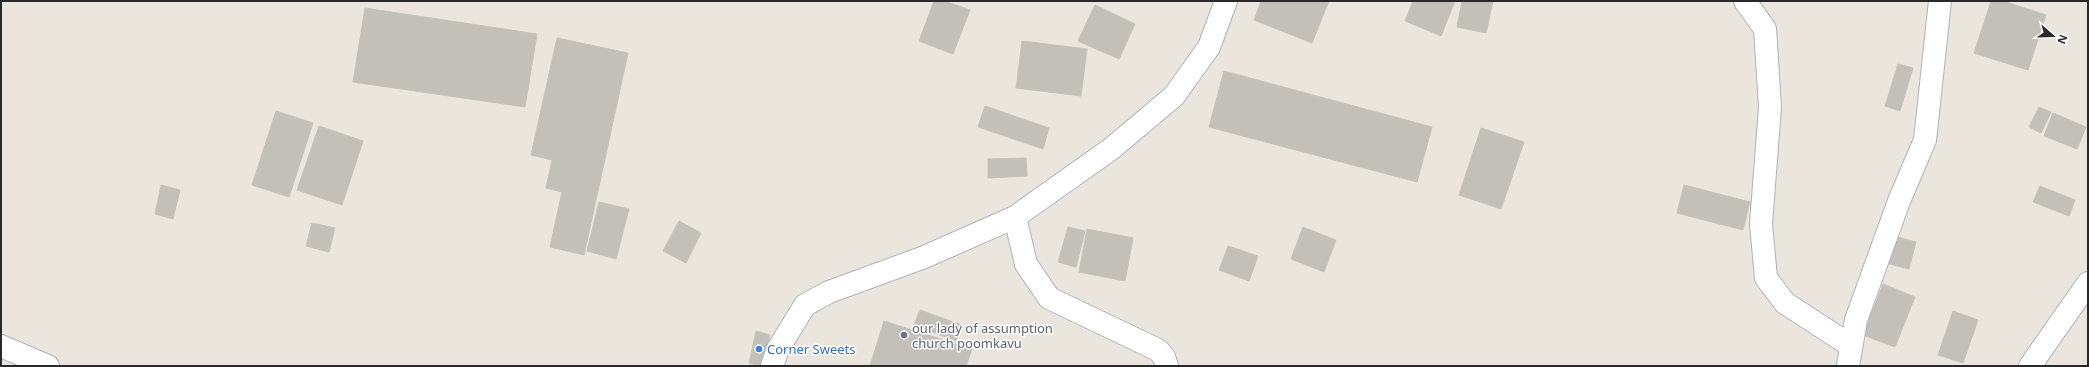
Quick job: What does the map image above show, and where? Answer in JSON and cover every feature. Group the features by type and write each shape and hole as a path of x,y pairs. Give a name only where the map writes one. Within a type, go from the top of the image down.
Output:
{"street":[{"path":"772,366 778,349 805,305 830,292 922,258 1015,218 1111,149 1174,96 1209,48 1226,1"},
{"path":"1744,1 1765,29 1770,107 1761,224 1766,278 1785,303 1850,356 1856,320 1899,201 1925,140 1940,1"},
{"path":"1015,218 1026,264 1049,298 1158,350 1164,357 1167,366"},
{"path":"2030,366 2088,283"},
{"path":"1,346 48,366"}],"building":[{"path":"934,1 945,1 970,10 953,54 919,41"},
{"path":"1261,1 1329,1 1312,43 1254,20"},
{"path":"1413,1 1455,1 1441,36 1405,21"},
{"path":"1462,1 1493,1 1486,33 1457,27"},
{"path":"1991,1 2003,1 2046,15 2028,70 1974,53"},
{"path":"1095,5 1135,24 1119,59 1078,41"},
{"path":"365,8 537,34 525,107 353,82"},
{"path":"557,38 628,53 584,255 550,247 562,192 546,188 552,160 531,155"},
{"path":"1022,41 1087,49 1081,96 1016,88"},
{"path":"1898,64 1913,68 1900,111 1885,106"},
{"path":"1224,71 1432,127 1417,182 1209,127"},
{"path":"985,106 1049,128 1043,149 978,127"},
{"path":"2039,107 2051,112 2041,133 2029,127"},
{"path":"276,111 313,123 289,197 252,185"},
{"path":"2053,113 2086,127 2077,149 2044,136"},
{"path":"319,126 363,141 342,205 297,190"},
{"path":"1481,128 1524,142 1501,209 1459,195"},
{"path":"1026,158 1027,176 988,178 988,159"},
{"path":"161,185 180,190 173,219 155,214"},
{"path":"1684,185 1750,202 1743,230 1677,213"},
{"path":"2040,186 2075,200 2069,216 2033,202"},
{"path":"599,202 629,209 616,259 587,251"},
{"path":"679,221 701,233 686,263 663,251"},
{"path":"312,223 335,228 329,252 306,246"},
{"path":"1068,227 1085,231 1076,267 1058,262"},
{"path":"1303,227 1336,240 1324,272 1291,259"},
{"path":"1087,229 1133,238 1125,281 1079,272"},
{"path":"1893,236 1916,242 1909,269 1886,263"},
{"path":"1228,246 1258,256 1249,281 1219,270"},
{"path":"1883,284 1915,297 1895,347 1863,335"},
{"path":"920,310 962,325 956,341 914,325"},
{"path":"1953,311 1978,320 1963,363 1938,355"},
{"name":"our lady of assumption church poomkavu","path":"884,321 972,349 966,366 870,366"},
{"name":"Corner Sweets","path":"756,331 770,335 761,366 749,363"}],"place":[{"name":"our lady of assumption church poomkavu","path":"904,335"},
{"name":"Corner Sweets","path":"759,349"}]}
